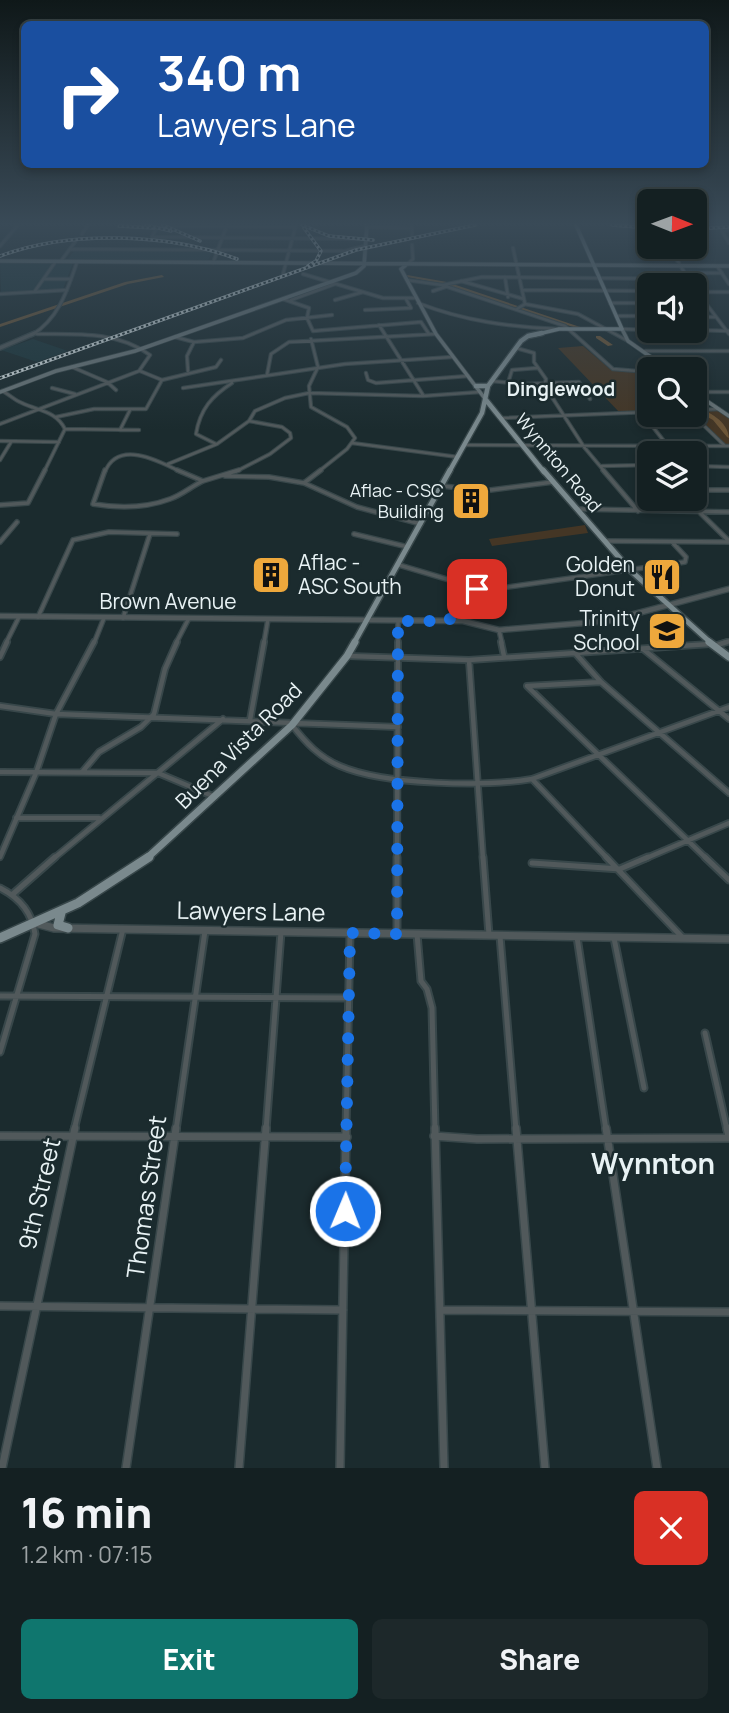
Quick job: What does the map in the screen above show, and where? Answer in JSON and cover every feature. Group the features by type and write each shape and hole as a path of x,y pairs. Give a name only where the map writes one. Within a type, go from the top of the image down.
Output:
{"main road":[{"path":"1,391 72,367 140,349 298,294"},
{"name":"Wynnton Road","path":"414,294 452,357 554,482 634,571 712,645 729,657"},
{"path":"606,294 628,341 653,357"},
{"name":"Buena Vista Road","path":"0,938 61,913 127,874 292,725 347,656 443,486 486,400 490,384 521,341 533,334 559,329 622,329"},
{"path":"476,386 490,384"},
{"path":"707,400 726,412"},
{"path":"61,913 58,925 68,928"}],"street":[{"path":"0,348 37,334 51,322 66,294"},
{"path":"289,301 309,294"},
{"path":"335,300 359,294"},
{"path":"369,294 383,298 417,300 448,315 519,327 559,329"},
{"path":"474,294 521,307 572,329 583,343 613,369 637,371"},
{"path":"498,294 524,299"},
{"path":"521,307 523,294"},
{"path":"282,299 309,308 307,317 313,331 421,322 429,334"},
{"path":"365,310 411,308 406,299"},
{"path":"610,303 637,303"},
{"path":"521,307 578,314 628,341"},
{"path":"707,308 728,332"},
{"path":"174,337 194,342 243,338 286,320 332,315"},
{"path":"616,316 637,316"},
{"path":"707,317 715,317"},
{"path":"379,325 383,336 423,396"},
{"path":"519,327 533,334"},
{"path":"336,329 340,338"},
{"path":"622,329 637,330"},
{"path":"707,331 728,332"},
{"path":"0,424 139,371 150,355 113,338 96,335 37,334"},
{"path":"267,375 266,361 275,349 289,342 436,334"},
{"path":"304,483 352,443 353,433 311,407 309,386 318,368 311,339"},
{"path":"188,371 187,356 194,342"},
{"path":"516,348 532,351 538,368 546,379 545,383"},
{"path":"645,351 729,351"},
{"path":"183,388 318,368 452,357"},
{"path":"139,371 162,380 188,371 216,367 221,360"},
{"path":"72,367 109,383 116,390"},
{"path":"508,383 512,370 538,368"},
{"path":"366,373 372,382 468,376"},
{"path":"56,417 94,409 139,410 148,407 162,380"},
{"path":"216,444 196,434 197,421 209,398 236,380"},
{"path":"490,384 579,382 590,399"},
{"path":"52,388 76,395"},
{"path":"1,391 12,394 18,402 40,408 56,417 65,429"},
{"path":"584,391 550,394 584,446 637,510"},
{"path":"168,464 216,444 249,421 255,411 270,403 309,393 423,396 481,392"},
{"path":"707,392 729,392"},
{"path":"120,430 130,410"},
{"path":"707,410 726,412"},
{"path":"501,418 637,412"},
{"path":"204,481 141,455 118,455 111,460 93,503 102,506 162,502 177,497 204,481 224,476 285,445 291,438 290,433 282,427 249,421"},
{"path":"707,425 727,446"},
{"path":"653,427 664,441"},
{"path":"65,429 139,430"},
{"path":"0,505 25,504 65,429"},
{"path":"0,441 59,442"},
{"path":"0,460 12,441"},
{"path":"352,443 458,457"},
{"path":"465,444 637,446"},
{"path":"707,446 727,446"},
{"path":"243,466 244,471 253,476"},
{"path":"601,466 637,466"},
{"path":"707,466 729,467"},
{"path":"224,476 253,476 304,483 357,507 422,524"},
{"path":"443,486 483,491 554,482"},
{"path":"707,490 729,490"},
{"path":"579,509 637,511"},
{"path":"699,511 729,512"},
{"path":"699,511 729,542"},
{"path":"0,542 17,522"},
{"path":"38,617 73,540 78,537 97,534 177,534"},
{"path":"122,618 150,534"},
{"path":"354,534 408,547"},
{"path":"606,541 729,542"},
{"path":"449,621 458,601 477,589 634,571 685,562 685,556 672,542"},
{"path":"399,565 432,571 477,589"},
{"name":"Brown Avenue","path":"0,616 449,621 479,623 499,630 608,621 729,589"},
{"path":"0,657 19,617"},
{"path":"0,857 36,773 56,714 86,660 104,618"},
{"path":"82,771 93,754 103,746 133,733 153,716 166,662 181,638 188,618"},
{"path":"250,720 268,619"},
{"path":"397,934 398,621"},
{"path":"499,630 504,656"},
{"path":"347,656 468,660 712,645 729,641"},
{"path":"642,648 729,719"},
{"path":"575,653 601,682 729,793"},
{"path":"468,660 489,936"},
{"path":"601,682 527,686 685,841 729,880"},
{"path":"0,706 56,714 398,727"},
{"path":"292,725 313,751 329,761 362,774 477,782 532,779 729,707"},
{"path":"13,894 99,818 224,719"},
{"path":"0,772 158,773 215,797"},
{"path":"532,779 684,939"},
{"path":"16,818 99,818"},
{"path":"532,863 620,869 729,823"},
{"path":"0,888 22,902 34,923 33,947 0,1052"},
{"name":"Lawyers Lane","path":"34,923 54,928 729,940"},
{"name":"9th Street","path":"2,1468 34,1308 123,929"},
{"name":"Thomas Street","path":"127,1468 205,931"},
{"path":"239,1468 281,932"},
{"path":"340,1468 350,933"},
{"path":"417,934 421,981 427,989 432,1008 434,1136 442,1310 444,1468"},
{"path":"500,936 545,1468"},
{"path":"577,937 657,1468"},
{"path":"614,938 645,1087"},
{"path":"0,996 349,999"},
{"path":"434,1136 729,1137 705,1033"},
{"path":"0,1136 346,1137"},
{"path":"0,1306 343,1310"},
{"path":"442,1310 729,1311"}],"shaded area":[{"path":"33,339 68,351 37,362 1,350"},
{"path":"583,346 610,369 637,371 637,412 620,413 558,348"},
{"path":"707,410 717,410 729,418 729,445 725,445 707,426"},
{"path":"585,525 588,533 492,546 489,539"}],"waterway":[{"path":"0,326 96,294"},
{"path":"477,294 581,328"},
{"path":"598,337 610,345"},
{"path":"707,415 715,419 729,436"}],"railway":[{"path":"0,378 235,294"}],"place":[{"name":"Aflac - CSC Building","path":"471,501"},
{"name":"Aflac - ASC South","path":"271,575"},
{"name":"Golden Donut","path":"662,577"},
{"name":"Trinity School","path":"667,631"}],"district":[{"name":"Dinglewood","path":"561,389"},
{"name":"Wynnton","path":"653,1164"}],"route":[{"path":"345,1211 350,933 397,934 398,621 449,621 458,601 477,589"}]}
